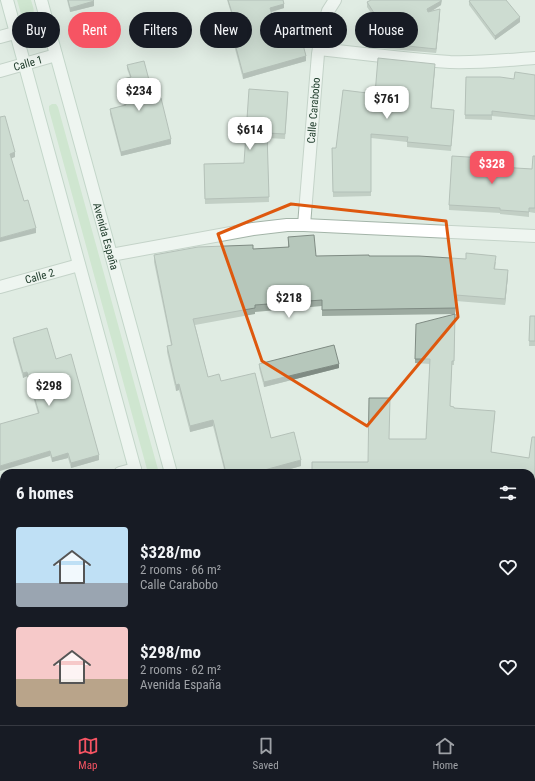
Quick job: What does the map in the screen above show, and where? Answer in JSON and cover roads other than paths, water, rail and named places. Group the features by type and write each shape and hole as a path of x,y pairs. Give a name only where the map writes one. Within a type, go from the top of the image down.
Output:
{"street":[{"path":"7,0 12,18"},
{"name":"Avenida España","path":"41,0 44,12"},
{"name":"Calle Carabobo","path":"304,225 319,49 322,30 328,11 335,0"},
{"path":"0,37 12,34"},
{"path":"20,48 135,469"},
{"name":"Avenida España","path":"54,48 170,469"},
{"path":"319,49 451,62 535,58"},
{"name":"Calle 1","path":"0,71 56,55"},
{"path":"111,255 253,229 287,225 535,236"},
{"name":"Calle 2","path":"0,287 79,265"}]}
